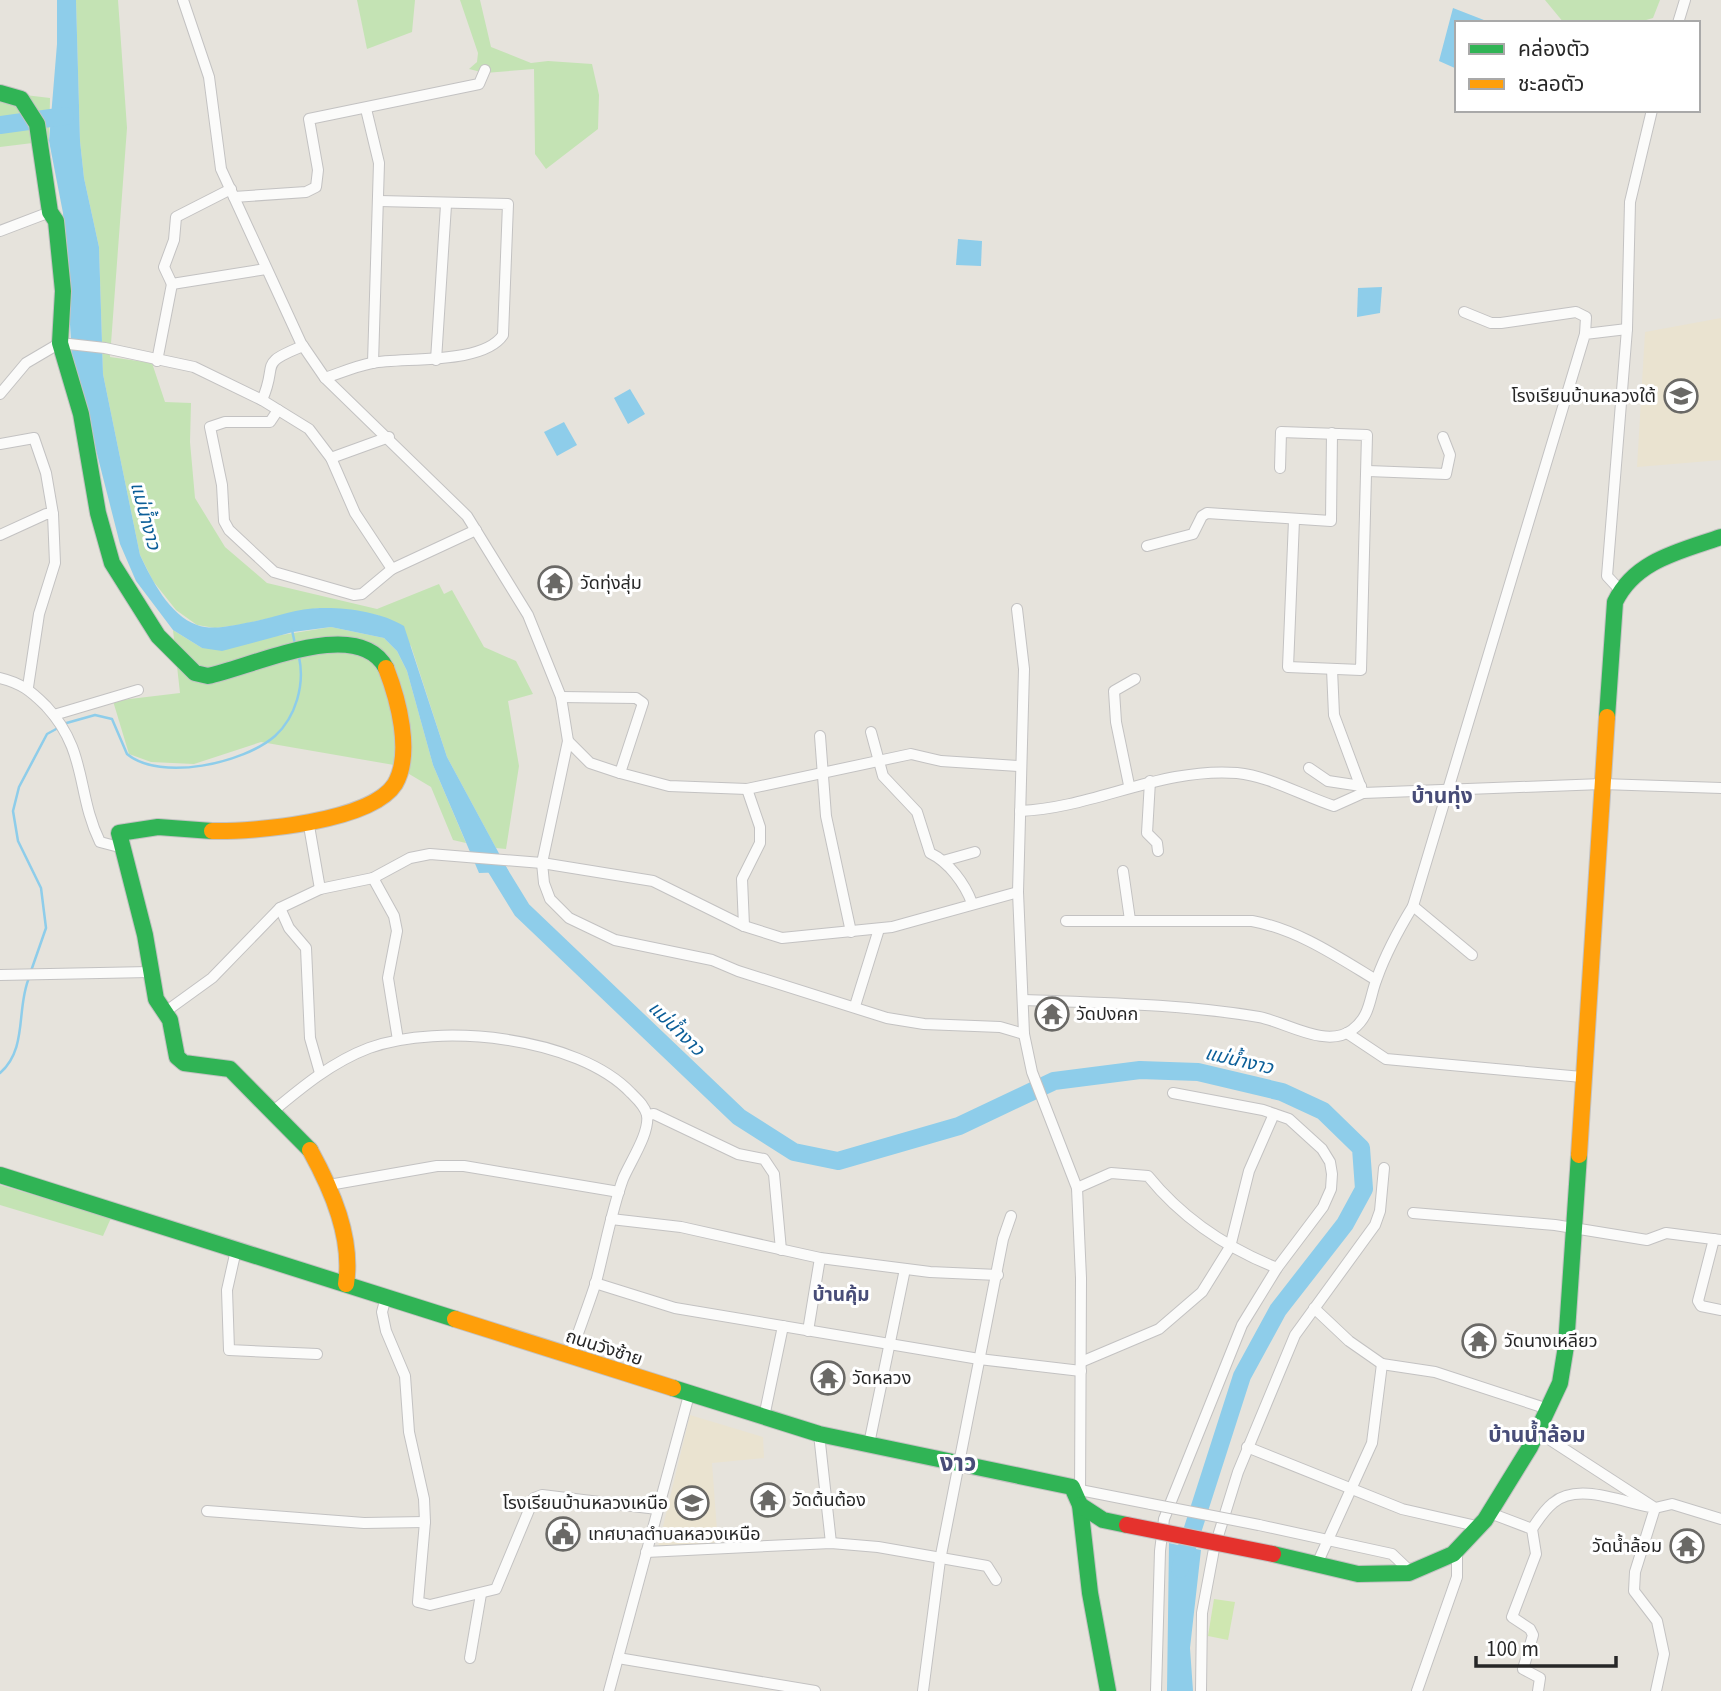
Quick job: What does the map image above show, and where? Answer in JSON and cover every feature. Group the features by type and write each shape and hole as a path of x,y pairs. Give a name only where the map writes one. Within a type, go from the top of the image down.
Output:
{"main road":[{"path":"0,93 21,99 37,124 50,212 56,221 63,291 64,343 84,425 98,513 112,563 152,627 195,673 208,676 322,644 347,644 368,649 384,663 396,705 402,755 400,774 393,788 384,796 308,820 228,831 142,827 119,833 145,935 156,999 170,1020 177,1057 184,1063 230,1069 301,1138 328,1185 349,1264 346,1284"},
{"path":"1080,1498 1103,1520 1362,1574 1411,1572 1457,1553 1485,1520 1538,1432 1560,1383 1566,1346 1615,602 1619,589 1644,567 1721,537"},
{"name":"ถนนวังซ้าย","path":"0,1175 819,1434 1072,1487 1080,1498"},
{"path":"1080,1498 1090,1592 1108,1691"}],"street":[{"path":"183,0 209,77 221,169 303,346 325,378 389,437 467,516 528,615 561,697 569,741 542,863 544,883 551,899 569,918 589,930 615,940 712,960 738,971 906,1022 1000,1027 1024,1034"},
{"path":"1679,21 1685,0"},
{"path":"157,361 172,284 164,260 174,240 176,217 232,193 306,192 316,187 318,170 309,119 479,84 485,70"},
{"path":"366,109 379,163 373,363"},
{"path":"1619,589 1607,576 1627,329 1630,202 1652,112"},
{"path":"325,378 373,363 436,360 485,348 499,341 503,335 508,204 446,205 379,201"},
{"path":"436,360 446,205"},
{"path":"0,231 50,212"},
{"path":"172,284 266,269"},
{"path":"1024,1000 1134,1004 1261,1018 1329,1036 1347,1033 1371,1007 1376,980 1413,906 1585,334 1586,317 1577,312 1491,323 1464,312"},
{"path":"1585,334 1627,329"},
{"path":"0,394 26,363 64,343 105,348 194,367 262,400 309,429 331,458 355,513 392,569"},
{"path":"262,400 270,363 274,357 303,346"},
{"path":"278,410 270,422 225,422 210,427 226,526 274,572 342,592 362,594 392,569 476,530"},
{"path":"1280,468 1281,432 1367,435 1361,670 1288,667 1294,520"},
{"path":"1147,546 1193,534 1202,516 1207,513 1331,521 1332,433"},
{"path":"331,458 389,437"},
{"path":"1367,471 1446,474 1450,455 1443,437"},
{"path":"0,444 34,438 44,464 53,514 55,563 39,614 28,687"},
{"path":"0,535 46,514 53,514"},
{"path":"1017,609 1024,669 1018,892 1024,1034 1032,1072 1058,1133 1077,1188 1081,1366 1080,1498 1151,1504 1392,1554 1411,1572"},
{"path":"1332,669 1334,715 1362,789"},
{"path":"0,678 28,687 56,718 71,740 100,842 123,848"},
{"path":"1129,786 1116,722 1114,691 1135,679"},
{"path":"56,718 138,690"},
{"path":"561,697 636,698 643,703 620,773"},
{"path":"871,732 877,763 888,782 917,812 930,853 943,861 968,890 972,903"},
{"path":"820,736 826,816 851,932"},
{"path":"569,741 590,763 668,786 747,789 911,754 940,761 1020,766"},
{"path":"1310,768 1328,781 1362,789 1447,791 1602,784 1721,788"},
{"path":"1020,811 1072,803 1150,780 1240,773 1334,806 1362,789"},
{"path":"1150,780 1147,833 1157,842 1158,851"},
{"path":"744,926 742,879 760,843 760,827 747,789"},
{"path":"308,820 320,889"},
{"path":"943,861 975,852"},
{"path":"165,1012 212,978 279,908 320,889 373,878 410,858 430,854 542,863 653,881 744,926 782,938 879,929 1018,892"},
{"path":"1123,871 1130,920"},
{"path":"373,878 394,916 397,930 388,978 398,1040"},
{"path":"1413,906 1472,956"},
{"path":"279,908 289,928 306,948 310,1038 320,1073"},
{"path":"1066,921 1260,922 1327,950 1376,980"},
{"path":"855,1006 879,929"},
{"path":"0,975 150,972"},
{"path":"1347,1033 1386,1059 1582,1077"},
{"path":"272,1112 320,1073 368,1048 398,1040 471,1038 547,1049 605,1072 623,1085 642,1105 647,1115 645,1130 618,1192 595,1283 570,1357"},
{"path":"1156,1691 1160,1551 1164,1519 1242,1325 1277,1268 1323,1207 1331,1189 1332,1174 1330,1162 1322,1149 1289,1119 1173,1093"},
{"path":"647,1115 654,1114 738,1154 764,1159 771,1165 781,1250"},
{"path":"595,1283 675,1308 807,1331 979,1359 1081,1366 1159,1329 1202,1292 1230,1247 1249,1171 1274,1114"},
{"path":"328,1185 437,1166 464,1167 618,1192"},
{"path":"1201,1691 1204,1600 1214,1549 1247,1447 1295,1335 1375,1225 1380,1211 1384,1168"},
{"path":"1077,1188 1111,1173 1147,1176 1171,1204 1223,1239 1230,1247 1277,1268"},
{"path":"1413,1213 1573,1229 1647,1240 1666,1233 1718,1240 1698,1301 1701,1306 1721,1310"},
{"path":"922,1691 940,1560 1003,1239 1011,1216"},
{"path":"611,1219 681,1227 820,1258 905,1269 998,1275"},
{"path":"236,1250 227,1290 229,1350 317,1354"},
{"path":"807,1331 820,1258"},
{"path":"869,1444 905,1269"},
{"path":"386,1297 382,1312 386,1331 405,1376 409,1432 424,1499 425,1522 418,1602 430,1605 496,1589 534,1498 542,1495 561,1496 657,1509"},
{"path":"1314,1308 1349,1341 1382,1364 1435,1372 1548,1409"},
{"path":"764,1417 783,1326"},
{"path":"1317,1564 1372,1443 1382,1364"},
{"path":"610,1691 689,1395"},
{"path":"1538,1432 1655,1508"},
{"path":"819,1434 831,1543"},
{"path":"1247,1447 1402,1509 1532,1529"},
{"path":"1538,1691 1540,1678 1523,1669 1533,1635 1530,1629 1512,1617 1536,1554 1532,1529 1555,1501 1566,1496 1612,1498 1655,1508 1672,1504 1721,1519"},
{"path":"1655,1508 1635,1572 1634,1591 1657,1621 1664,1654 1656,1691"},
{"path":"207,1511 364,1523 425,1522"},
{"path":"646,1552 831,1543 878,1547 940,1560 987,1566 996,1580"},
{"path":"1417,1691 1457,1577 1457,1553"},
{"path":"470,1658 481,1594"},
{"path":"618,1658 816,1691"}],"shaded area":[{"name":"โรงเรียนบ้านหลวงใต้","path":"1721,318 1721,460 1637,467 1645,332"},
{"name":"โรงเรียนบ้านหลวงเหนือ","path":"690,1415 763,1437 764,1458 712,1463 718,1544 658,1547"}],"green space":[{"path":"76,0 118,0 127,128 110,357 152,363 165,402 191,403 190,442 195,498 225,547 267,583 377,609 439,584 444,594 452,590 484,647 516,661 533,694 508,701 519,766 506,849 496,848 447,757 411,646 378,615 318,608 215,628 197,625 176,610 153,581 140,555 103,374 99,247 84,178 80,141"},
{"path":"357,0 415,0 412,32 367,49"},
{"path":"460,0 480,0 491,47 531,63 548,61 592,64 599,95 598,129 546,169 535,154 534,69 485,73 469,69 477,62 478,53"},
{"path":"1545,0 1660,0 1653,18 1643,21 1562,21"},
{"path":"0,92 50,98 49,141 0,147"},
{"path":"331,627 384,638 397,651 407,671 433,765 466,843 453,840 431,787 394,765 261,742 194,764 151,762 129,754 113,701 180,693 173,630 202,648"},
{"path":"0,1185 111,1218 103,1236 0,1205"},
{"path":"1214,1599 1235,1602 1228,1640 1208,1636"}],"water":[{"path":"57,0 76,0 80,141 84,178 99,247 103,374 140,555 150,575 162,596 178,613 203,627 231,626 312,608 374,614 404,626 447,757 509,872 479,873 433,765 407,671 397,651 384,638 331,627 293,632 222,651 202,648 173,630 136,581 120,544 72,356 63,213 49,141 57,44"},
{"path":"1453,8 1486,21 1455,21 1455,68 1439,61"},
{"path":"958,239 982,241 981,266 956,265"},
{"path":"1382,287 1380,313 1357,317 1358,288"},
{"path":"630,389 645,414 628,424 614,398"},
{"path":"564,422 577,445 557,456 544,432"},
{"path":"1169,1543 1201,1550 1190,1648 1193,1691 1167,1691"}],"waterway":[{"path":"0,125 65,116"},
{"path":"292,630 295,644"},
{"path":"63,724 95,715 112,719 127,754 160,767 181,768 224,761 261,746 282,728 293,710 300,689 299,657"},
{"path":"31,971 46,928 41,888 18,841 13,811 19,787 47,734 58,728"},
{"name":"แม่น้ำงาว","path":"487,853 522,910 739,1117 794,1152 838,1161 959,1126 1054,1081 1140,1070 1198,1072 1282,1092 1323,1111 1361,1148 1364,1189 1345,1224 1278,1310 1242,1376 1180,1569"},
{"path":"0,1073 15,1052 29,978"}],"traffic: fast":[{"path":"0,93 21,99 37,124 50,212 56,221 63,291 60,343 81,414 98,513 112,563 158,636 195,673 208,676 303,649 329,645 353,646 372,653 386,668"},
{"path":"1607,717 1615,602 1634,576 1647,567 1675,553 1721,537"},
{"path":"212,831 158,827 119,833 145,935 156,999 170,1020 177,1057 184,1063 230,1069 310,1150"},
{"path":"1273,1554 1358,1574 1409,1573 1453,1554 1485,1520 1530,1447 1560,1383 1566,1346 1579,1155"},
{"path":"0,1175 455,1319"},
{"path":"673,1388 819,1434 1072,1487 1080,1505 1090,1593 1108,1691"},
{"path":"1080,1505 1103,1520 1127,1525"}],"traffic: slow":[{"path":"212,831 282,827 310,822 362,808 382,797 395,784 403,757 399,710 386,668"},
{"path":"1579,1155 1607,717"},
{"path":"310,1150 339,1215 346,1249 346,1284"},
{"path":"455,1319 673,1388"}],"traffic: jam":[{"path":"1127,1525 1273,1554"}],"place":[{"name":"โรงเรียนบ้านหลวงใต้","path":"1681,396"},
{"name":"วัดทุ่งสุ่ม","path":"555,583"},
{"name":"วัดปงคก","path":"1052,1014"},
{"name":"วัดนางเหลียว","path":"1479,1341"},
{"name":"วัดหลวง","path":"828,1378"},
{"name":"วัดต้นต้อง","path":"768,1500"},
{"name":"โรงเรียนบ้านหลวงเหนือ","path":"692,1503"},
{"name":"เทศบาลตำบลหลวงเหนือ","path":"563,1534"},
{"name":"วัดน้ำล้อม","path":"1687,1546"}],"district":[{"name":"บ้านทุ่ง","path":"1442,796"},
{"name":"บ้านคุ้ม","path":"841,1295"},
{"name":"บ้านน้ำล้อม","path":"1537,1435"},
{"name":"งาว","path":"958,1463"}]}
